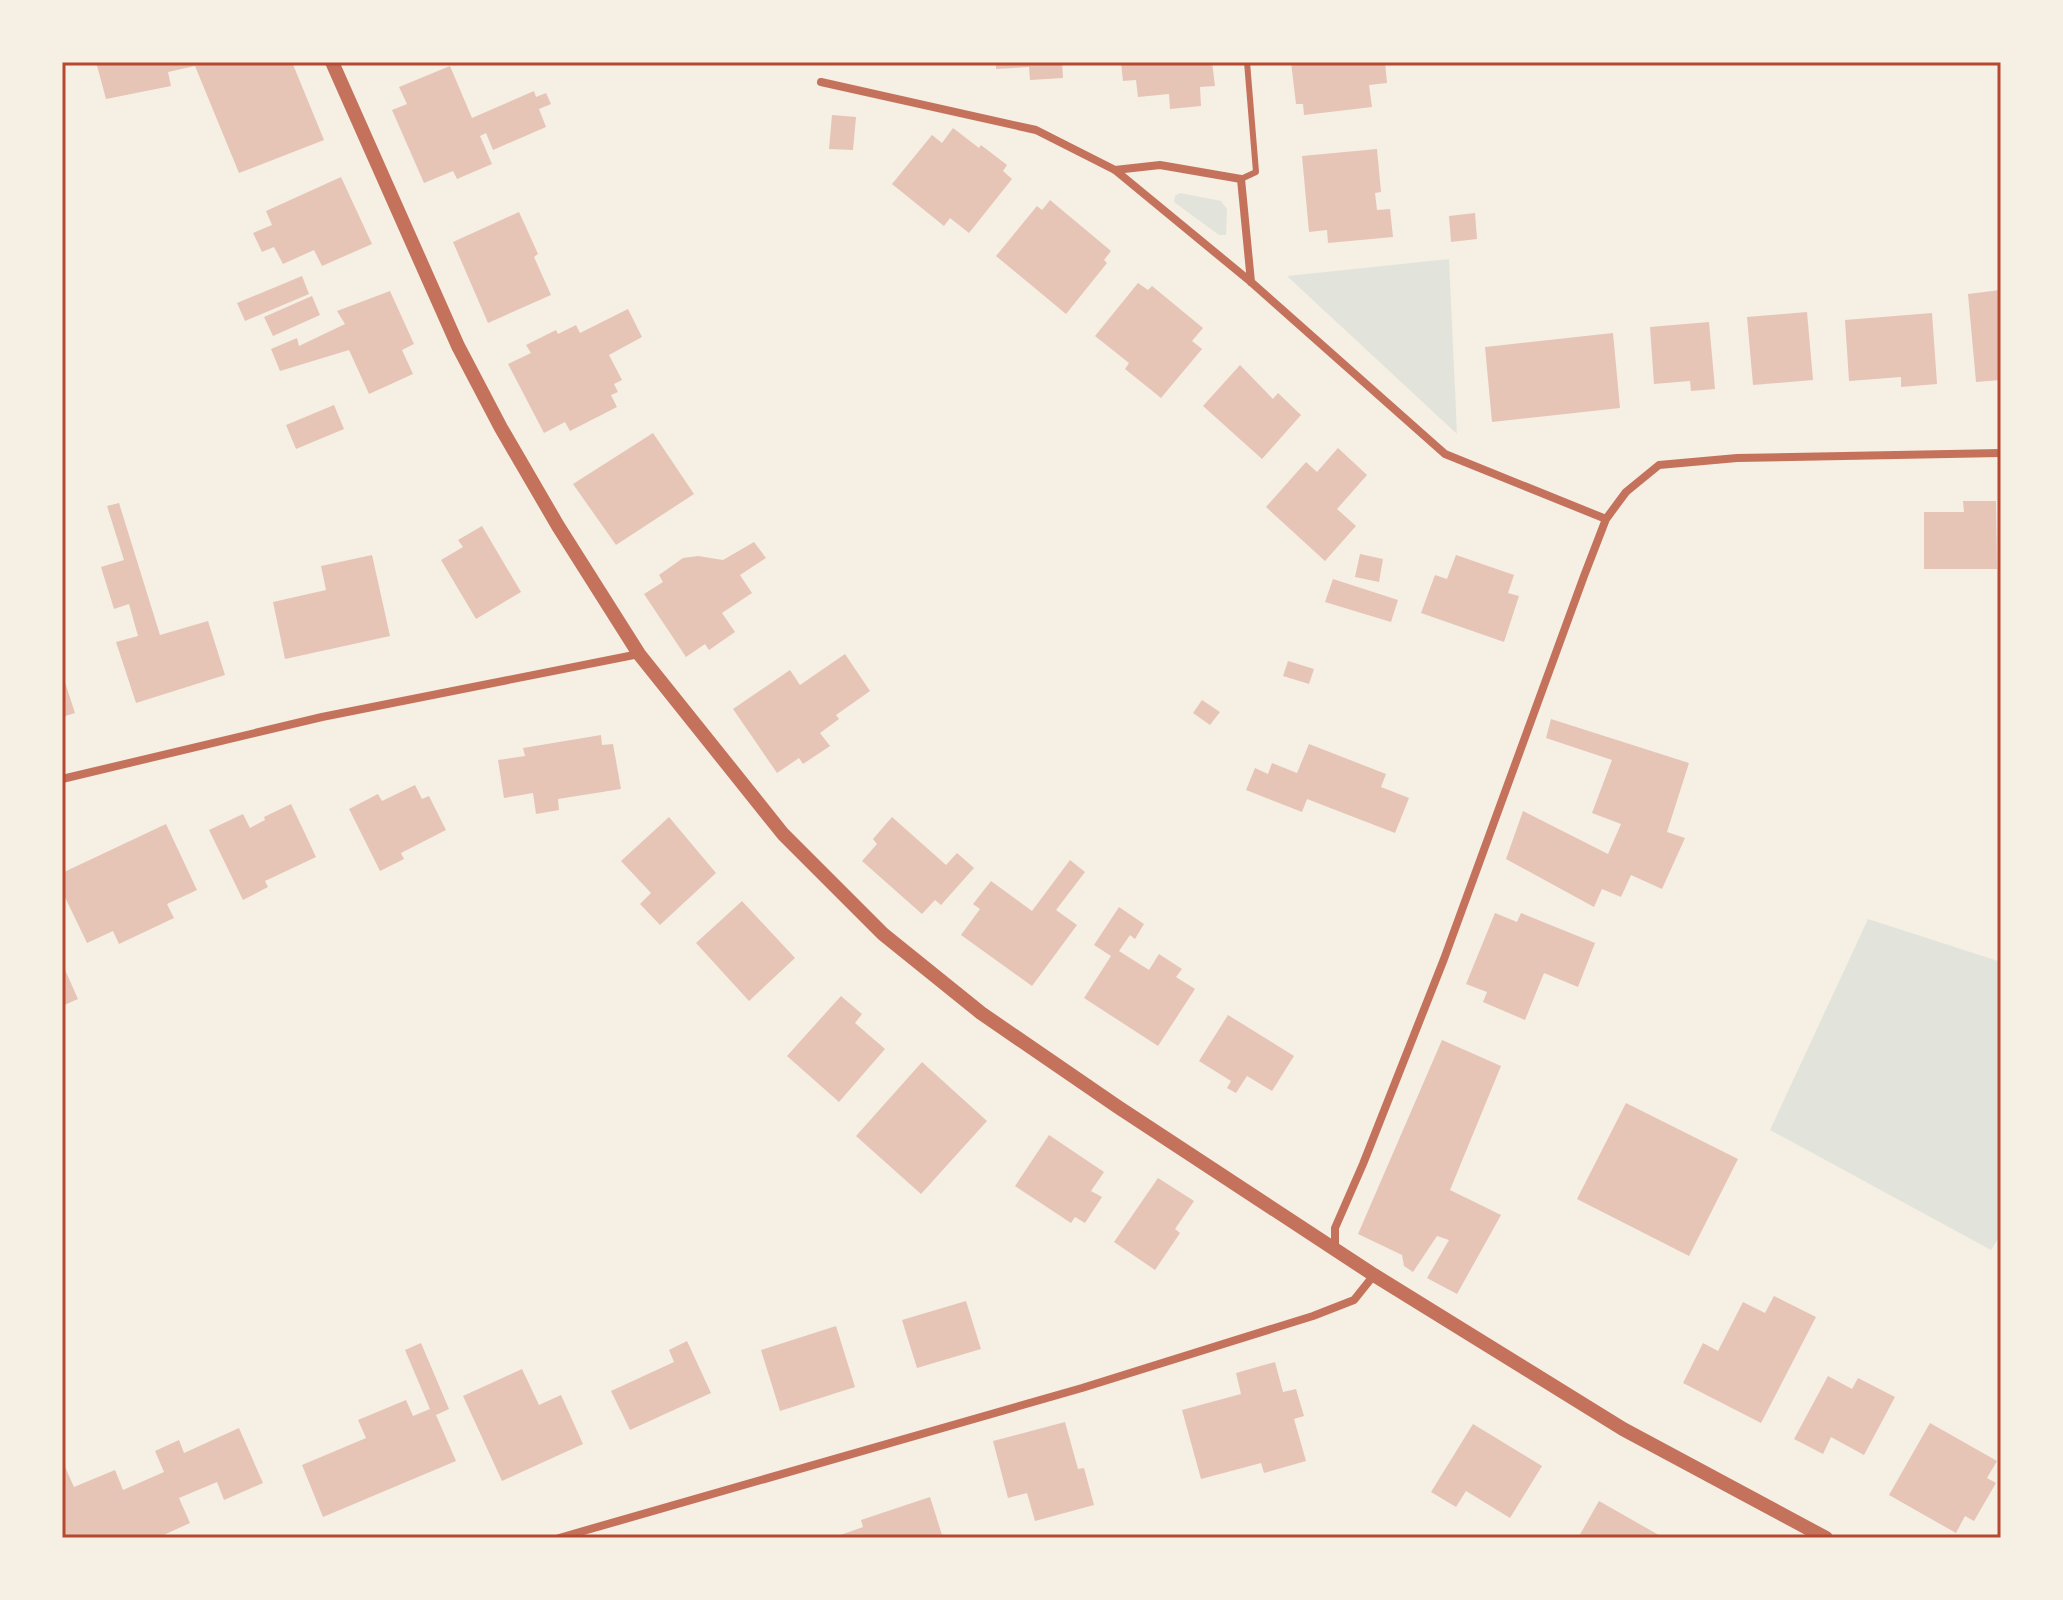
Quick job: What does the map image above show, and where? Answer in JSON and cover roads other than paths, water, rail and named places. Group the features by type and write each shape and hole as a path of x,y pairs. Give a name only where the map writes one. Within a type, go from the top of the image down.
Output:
{"street":[{"path":"332,62 465,360 551,514 639,654 783,834 883,934 981,1013 1374,1275 1623,1429 1826,1538"},
{"path":"821,82 1036,130 1115,170 1251,282 1445,454 1606,519"},
{"path":"1115,170 1160,165 1241,179 1251,282"},
{"path":"1335,1249 1335,1228 1444,959 1606,519 1626,492 1659,465 1737,458 2001,453"},
{"path":"62,779 322,717 639,654"},
{"path":"559,1538 1082,1388 1313,1316 1354,1300 1374,1275"}],"lane":[{"path":"1241,179 1256,172 1247,62"}]}
